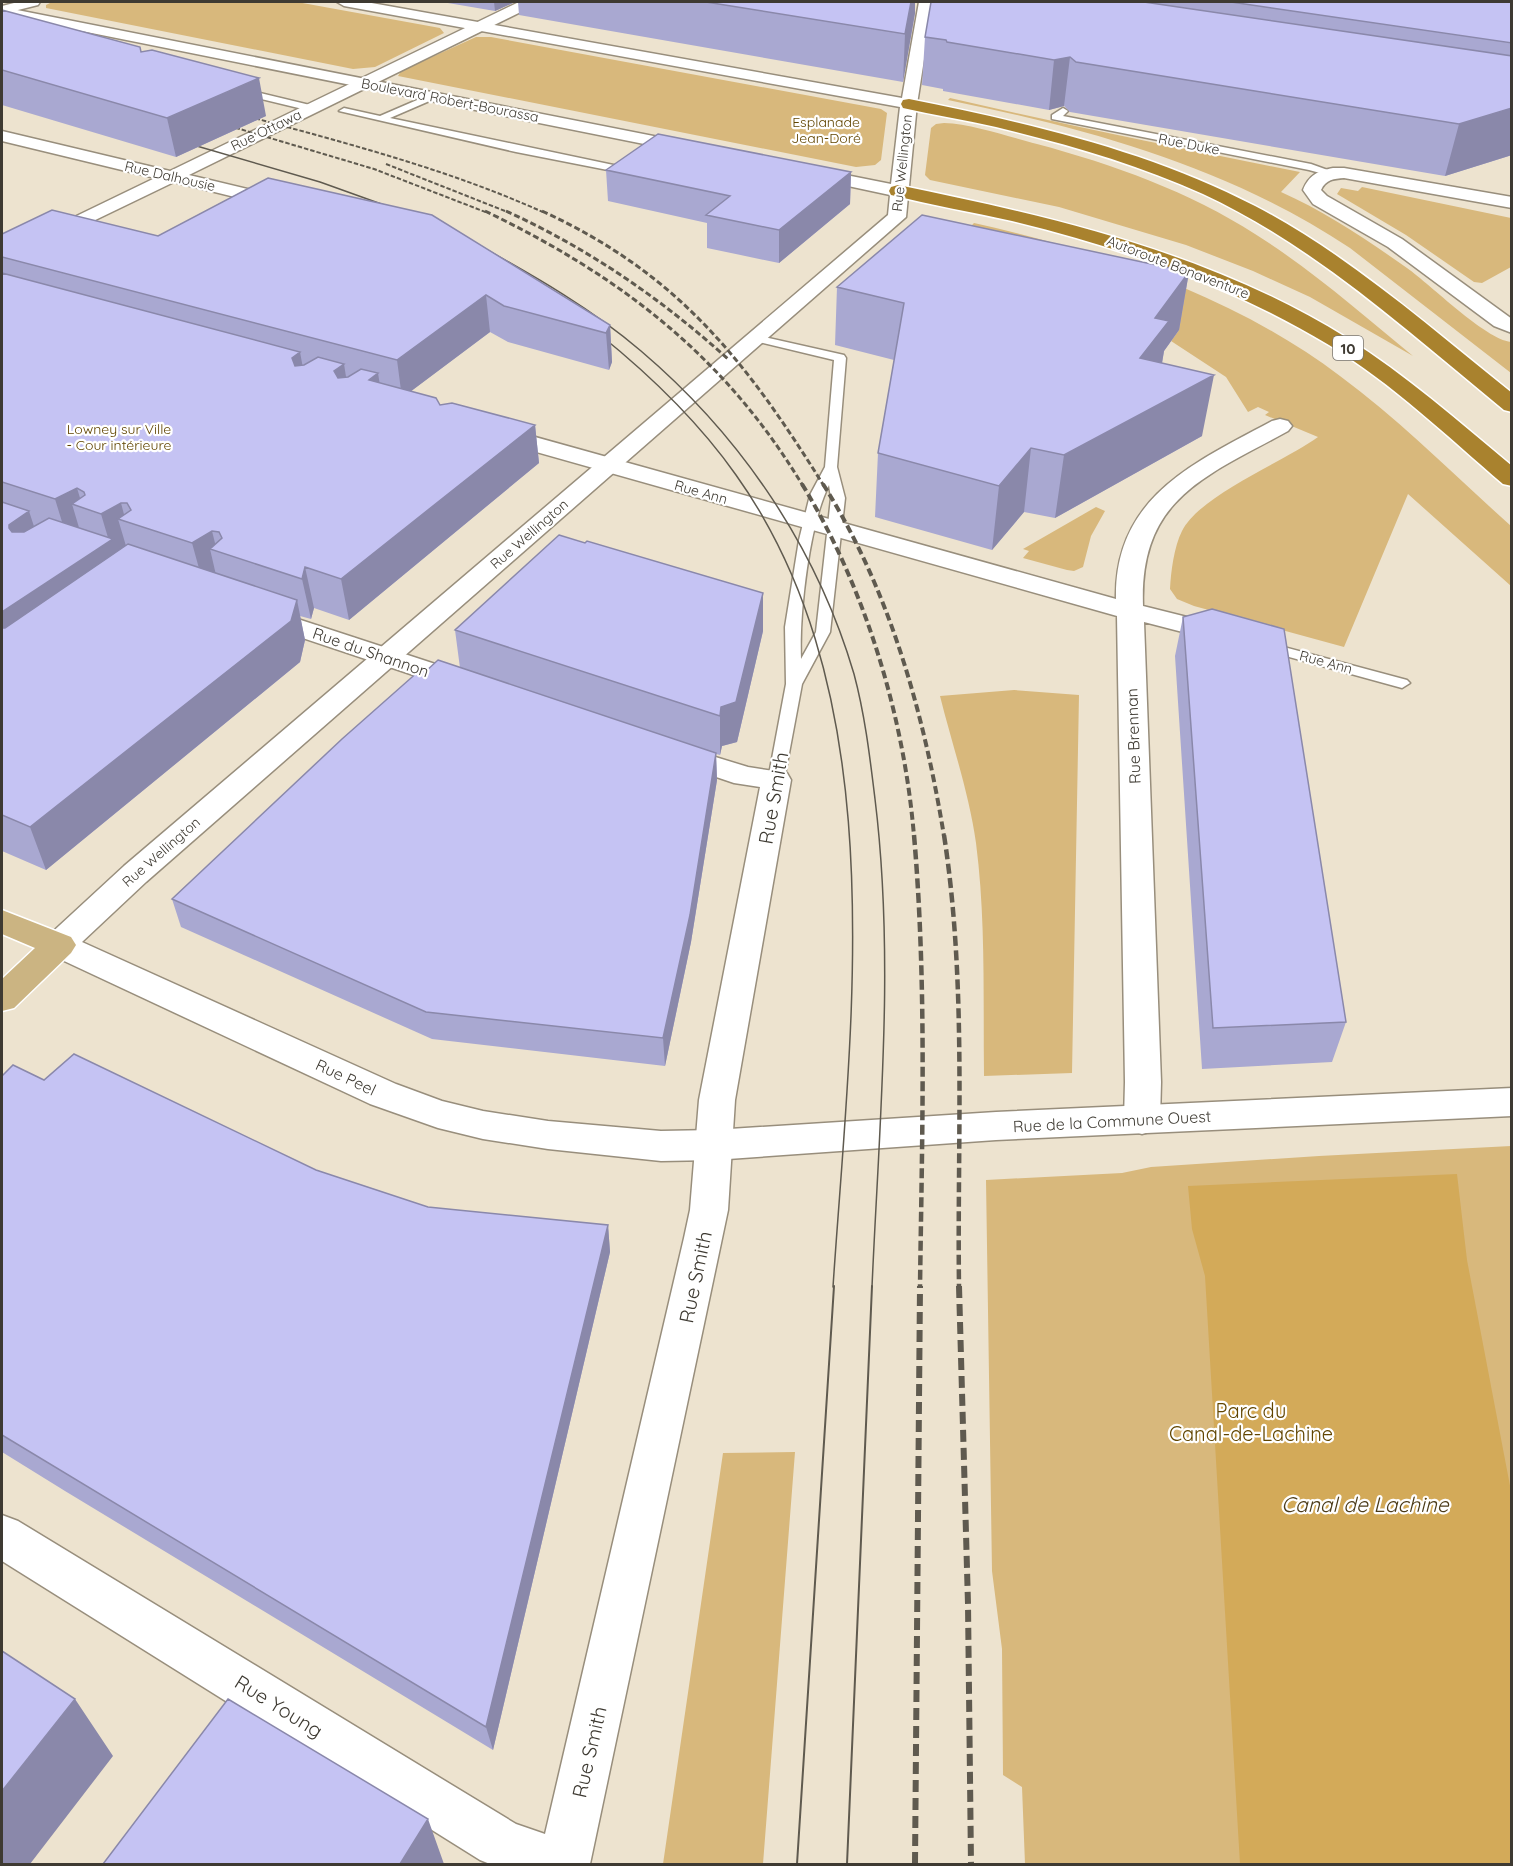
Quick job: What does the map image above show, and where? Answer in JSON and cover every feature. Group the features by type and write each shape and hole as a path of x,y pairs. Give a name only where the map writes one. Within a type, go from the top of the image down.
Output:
{"highway":[{"path":"909,104 1026,129 1099,149 1182,179 1229,200 1285,231 1336,266 1512,405"},
{"name":"Autoroute Bonaventure","path":"898,191 1014,214 1088,234 1175,263 1246,292 1303,321 1360,356 1419,400 1512,479"}],"main road":[{"name":"Rue Peel","path":"2,921 59,945"},
{"name":"Rue Wellington","path":"2,999 59,945"}],"street":[{"path":"2,11 33,2"},
{"path":"344,2 909,104"},
{"name":"Rue Ottawa","path":"2,259 530,2"},
{"path":"920,5 945,12"},
{"name":"Rue Wellington","path":"59,945 135,874 897,217 898,191 920,5"},
{"name":"Boulevard Robert-Bourassa","path":"2,11 431,97 656,148 711,153"},
{"name":"Rue Dalhousie","path":"2,136 303,208"},
{"path":"793,169 898,191"},
{"path":"1331,173 1322,176 1314,183 1312,190 1315,196 1395,243 1492,306 1512,327"},
{"name":"Rue Duke","path":"1331,173 1353,174 1512,203"},
{"name":"Rue Brennan","path":"1142,1120 1143,1082 1129,581 1143,530 1157,507 1185,482 1280,426"},
{"name":"Rue Ann","path":"478,428 821,526 1236,638"},
{"name":"Rue du Shannon","path":"242,609 494,693"},
{"path":"652,746 738,774 776,780"},
{"name":"Rue Smith","path":"562,1864 704,1238 709,1210 717,1100 776,780"},
{"name":"Rue Peel","path":"59,945 383,1094 438,1114 483,1125 634,1145 714,1145"},
{"name":"Rue de la Commune Ouest","path":"714,1145 996,1126 1512,1102"},
{"name":"Rue Young","path":"2,1536 498,1842 514,1850 562,1864"}],"lane":[{"path":"234,89 311,108"},
{"path":"383,118 431,97"},
{"path":"344,111 516,149 627,167 608,179"},
{"name":"Rue Duke","path":"1063,111 1055,117 1311,167 1331,173"},
{"path":"755,338 840,358 831,466"},
{"name":"Rue Smith","path":"776,780 794,684 792,627 821,526 838,498 831,466"},
{"name":"Rue Smith","path":"794,684 823,632 821,526 818,495 831,466"},
{"name":"Rue Ann","path":"1236,638 1402,683"}],"green space":[{"path":"52,2 297,2 440,28 444,33 375,67 353,69 46,8 46,5"},
{"name":"Esplanade Jean-Doré","path":"476,37 491,37 881,109 887,113 881,160 875,165 856,167 398,76 401,71"},
{"path":"950,98 1300,172 1281,192 1330,217 1361,237 1407,268 1487,332 1511,342 1511,373 1350,248 1256,195 1156,154 1054,124 948,100"},
{"path":"944,123 991,131 1094,161 1150,181 1204,205 1255,234 1297,262 1413,356 1310,297 1253,271 1186,245 1059,207 930,180 925,175 931,128 936,124"},
{"path":"1362,187 1511,218 1511,267 1482,283 1474,282 1406,235 1337,194 1341,188 1358,191"},
{"path":"974,223 1071,248 1166,280 1256,322 1299,348 1385,411 1511,526 1511,586 1408,494 1344,647 1194,606 1177,599 1170,589 1173,559 1182,531 1192,517 1224,492 1318,437 1265,415 1269,412 1258,407 1248,412 1226,377 1171,341 1179,330 964,233"},
{"path":"1096,507 1105,511 1091,536 1083,567 1074,571 1067,570 1023,558 1029,551 1023,549"},
{"path":"1014,690 1079,695 1072,1073 984,1076 983,930 976,843 965,787 940,696"},
{"name":"Parc du Canal-de-Lachine","path":"1511,1146 1511,1864 1025,1864 1022,1787 1003,1775 1002,1649 992,1571 986,1180 1122,1173 1151,1167 1319,1156"},
{"path":"795,1452 763,1864 663,1864 723,1453"}],"water":[{"name":"Canal de Lachine","path":"1457,1174 1467,1260 1511,1491 1511,1864 1240,1864 1205,1276 1192,1229 1188,1186"}],"building":[{"path":"706,2 911,2 905,34"},
{"path":"931,2 1144,2 1512,56 1512,108 1459,124 1076,62 1070,57 1054,60 947,42 925,37"},
{"path":"1231,2 1512,2 1512,43"},
{"path":"2,10 140,47 141,52 152,50 259,78 167,118 2,70"},
{"path":"658,134 851,172 779,230 706,215 730,196 606,170"},
{"path":"268,178 432,215 610,325 606,333 504,306 486,295 397,360 2,257 2,234 52,210 158,236"},
{"path":"922,215 1189,272 1155,318 1169,321 1140,358 1214,375 1064,455 1031,448 999,486 878,453 904,303 837,287"},
{"path":"2,273 300,352 292,358 295,366 304,365 318,357 344,364 334,371 338,378 348,377 361,369 378,373 369,380 436,398 440,405 452,403 535,425 341,579 305,567 302,579 210,549 222,538 219,532 212,531 192,543 118,519 131,510 127,503 121,503 101,514 72,504 85,495 77,488 55,499 2,482"},
{"path":"2,502 29,511 9,525 12,532 24,532 49,518 113,539 2,612"},
{"path":"559,535 585,543 587,541 763,593 736,702 721,707 720,716 455,630"},
{"path":"128,544 297,600 291,621 30,827 2,815 2,628"},
{"path":"1212,609 1284,629 1346,1022 1213,1028 1183,617"},
{"path":"438,660 716,753 690,915 663,1038 426,1012 172,899 342,739 420,670 425,672"},
{"path":"74,1054 316,1170 428,1207 608,1225 486,1727 2,1435 2,1076 13,1065 44,1080"},
{"path":"2,1651 75,1699 2,1791"},
{"path":"228,1699 428,1819 400,1864 103,1864"}],"tram line":[{"path":"183,142 320,182 398,210"},
{"path":"480,246 543,282 603,321 641,351 711,420 743,457 797,539 838,627 854,674 864,721 881,860 884,921 884,1043 872,1287"},
{"path":"599,334 637,366 689,417 736,475 787,564 821,661 842,763 851,868 852,975 848,1082 833,1287"},
{"path":"797,1864 834,1286"},
{"path":"847,1864 872,1286"}],"railway":[{"path":"243,115 434,170 545,213"},
{"path":"223,124 374,169 488,213"},
{"path":"386,164 510,213"},
{"path":"485,211 581,263 624,292 665,324 704,359 739,397 803,486"},
{"path":"506,211 566,242 624,277 678,316 729,360"},
{"path":"542,211 590,236 633,263 671,293 705,325 766,399 824,486"},
{"path":"802,484 845,566 878,654 901,745 914,836"},
{"path":"823,484 847,525 867,567 901,654 926,744 944,836"},
{"path":"914,835 922,1004 920,1287"},
{"path":"944,835 956,947 958,1004 959,1286"},
{"path":"915,1864 920,1286"},
{"path":"959,1286 968,1604 971,1864"}],"park label":[{"name":"Lowney sur Ville - Cour intérieure","path":"119,438"}]}
